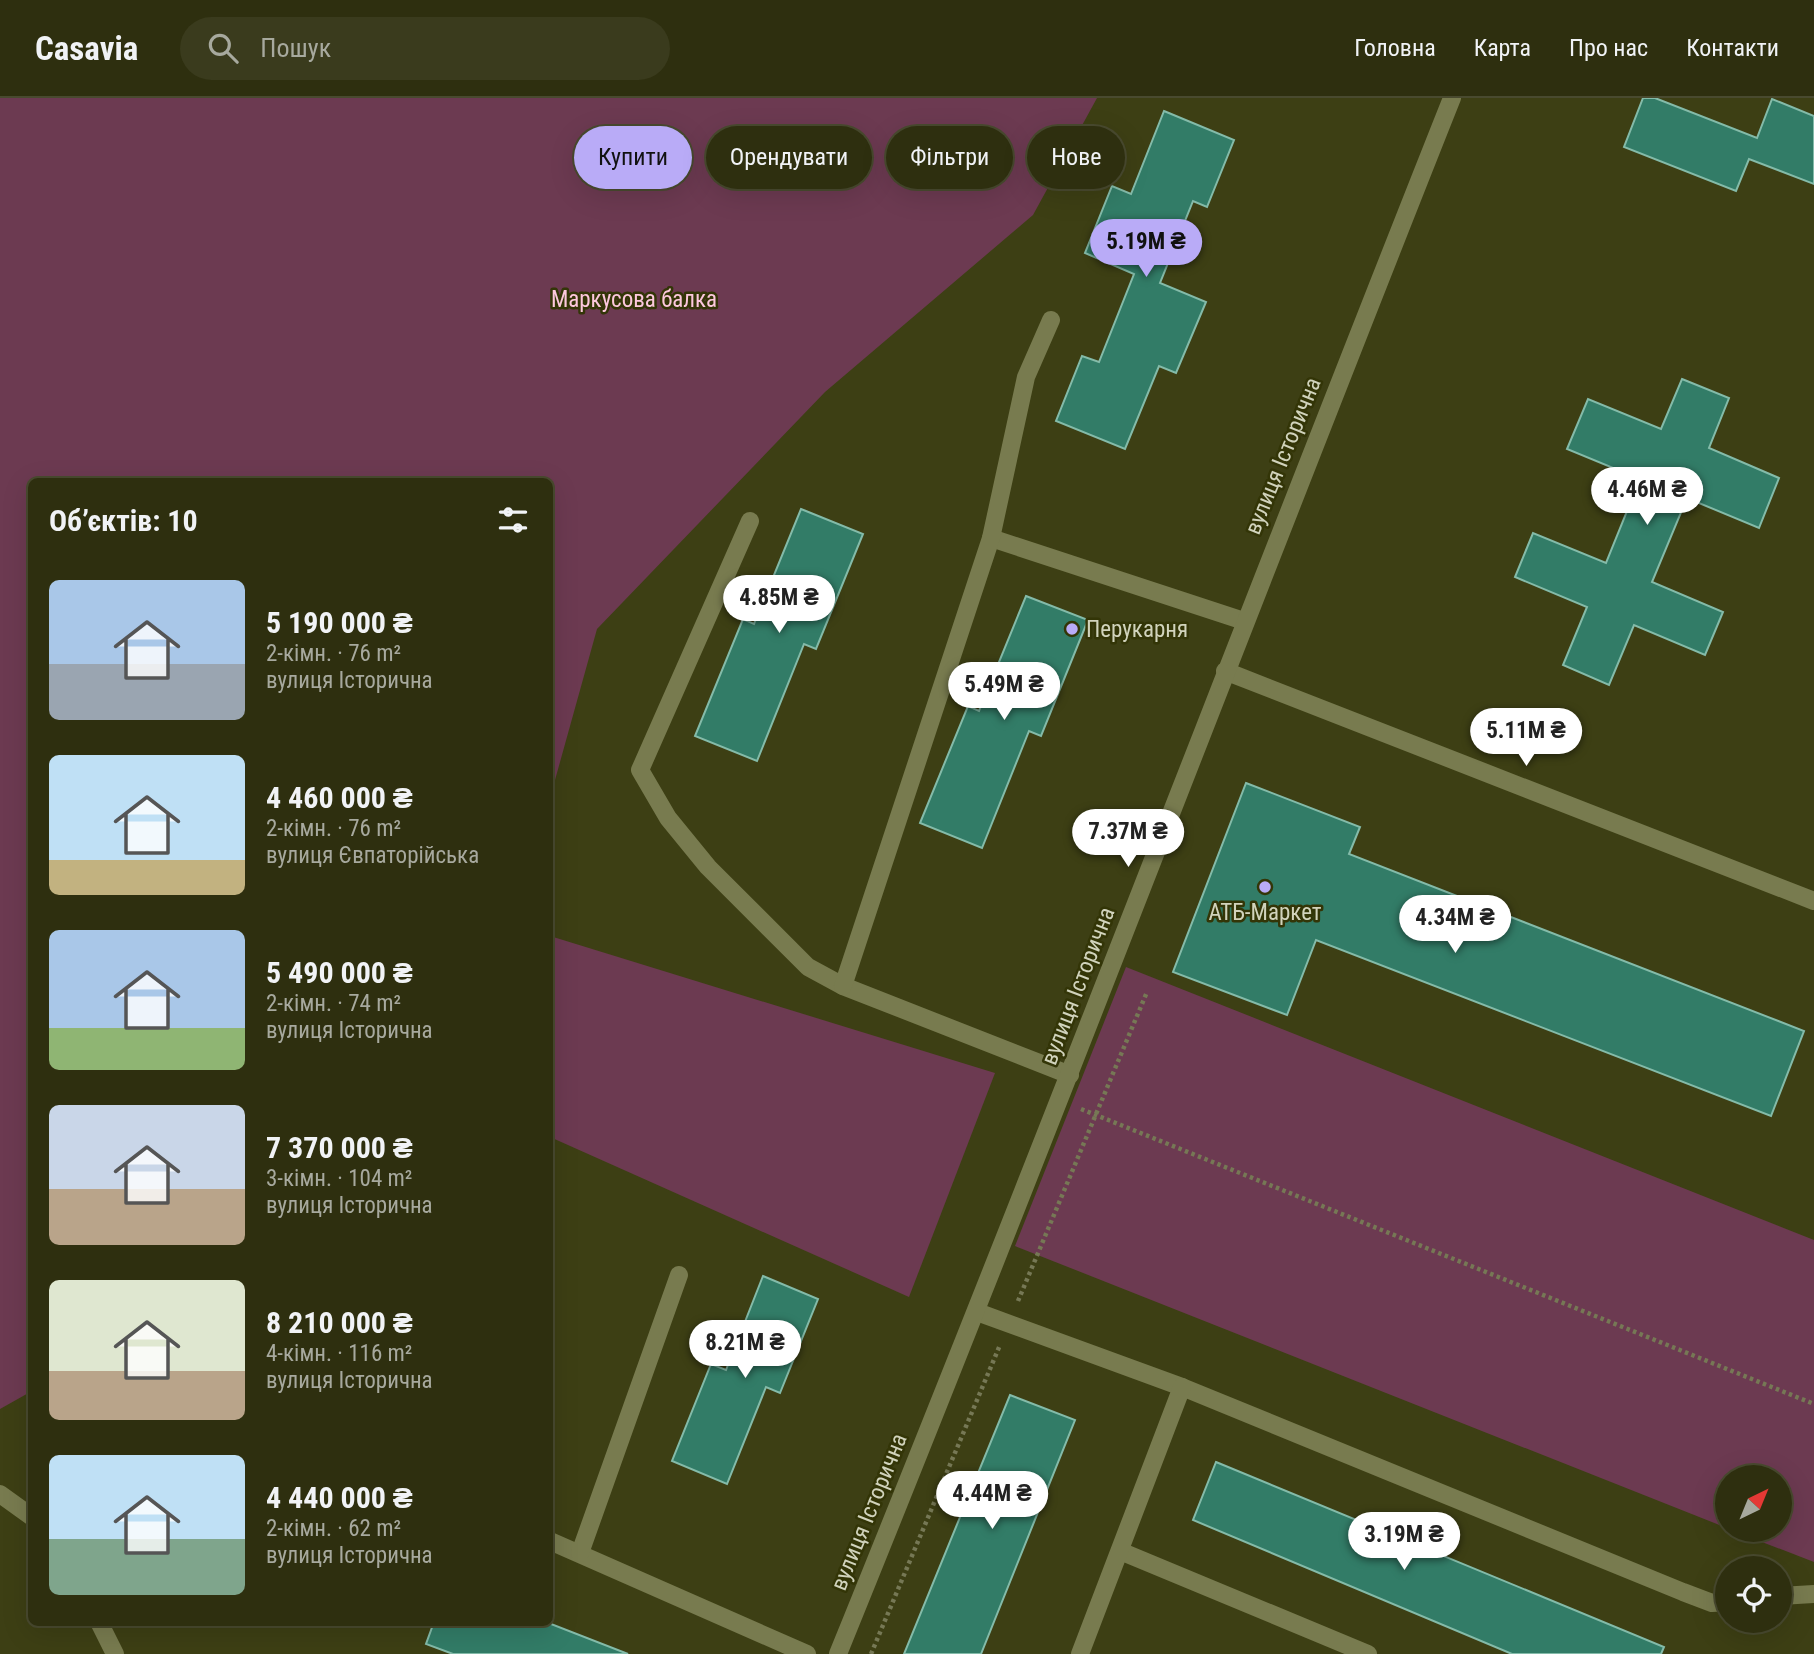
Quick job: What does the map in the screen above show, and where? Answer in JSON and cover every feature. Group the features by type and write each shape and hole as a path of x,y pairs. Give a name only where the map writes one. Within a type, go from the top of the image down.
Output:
{"street":[{"name":"вулиця Історична","path":"838,1654 977,1312 1244,621 1452,98"},
{"path":"843,986 991,538 1026,377 1051,320"},
{"path":"750,521 640,769 668,818 708,867 808,967 843,986 1070,1076"},
{"path":"991,538 1244,621"},
{"path":"1225,671 1814,901"},
{"path":"580,1553 679,1275"},
{"path":"977,1312 1182,1387 1715,1603"},
{"path":"1080,1654 1182,1387"},
{"path":"0,1494 28,1514"},
{"path":"553,1542 807,1654"},
{"path":"1120,1551 1368,1654"},
{"path":"1792,1595 1814,1594"},
{"path":"101,1626 115,1654"}],"path":[{"path":"1060,1100 1814,1404"}],"green space":[{"name":"Маркусова балка","path":"0,98 1097,98 1082,126 1027,126 1027,189 1047,189 1033,215 825,392 597,629 553,787 553,478 28,478 28,1393 0,1409"},
{"path":"553,937 995,1073 909,1297 553,1138"},
{"path":"1126,967 1814,1240 1814,1562 1762,1542 1792,1542 1792,1465 1715,1465 1715,1523 1015,1246"}],"building":[{"path":"1643,98 1655,98 1757,138 1772,99 1814,116 1814,184 1749,159 1736,191 1624,147"},
{"path":"1164,111 1234,140 1207,207 1193,201 1160,283 1206,302 1176,373 1159,366 1125,449 1056,421 1082,356 1099,362 1134,274 1085,253 1111,189 1131,194"},
{"path":"1682,379 1729,398 1709,448 1779,478 1759,528 1687,498 1652,582 1723,612 1705,655 1634,625 1609,685 1563,665 1587,607 1515,577 1533,533 1606,563 1640,479 1567,449 1588,399 1661,429"},
{"path":"801,509 863,534 816,649 804,644 757,761 695,736 743,619 754,624"},
{"path":"1026,596 1088,620 1041,736 1029,731 982,848 920,823 968,706 979,711"},
{"path":"1246,783 1360,827 1349,854 1804,1031 1771,1116 1316,940 1287,1015 1173,972"},
{"path":"763,1276 818,1299 780,1393 766,1387 727,1484 672,1461 711,1364 726,1370"},
{"path":"1010,1395 1075,1420 981,1654 904,1654"},
{"path":"1216,1462 1664,1647 1661,1654 1512,1654 1193,1520"},
{"path":"553,1625 628,1654 453,1654 426,1644 433,1626"}],"place":[{"name":"Перукарня","path":"1072,629"},
{"name":"АТБ-Маркет","path":"1265,887"}]}
